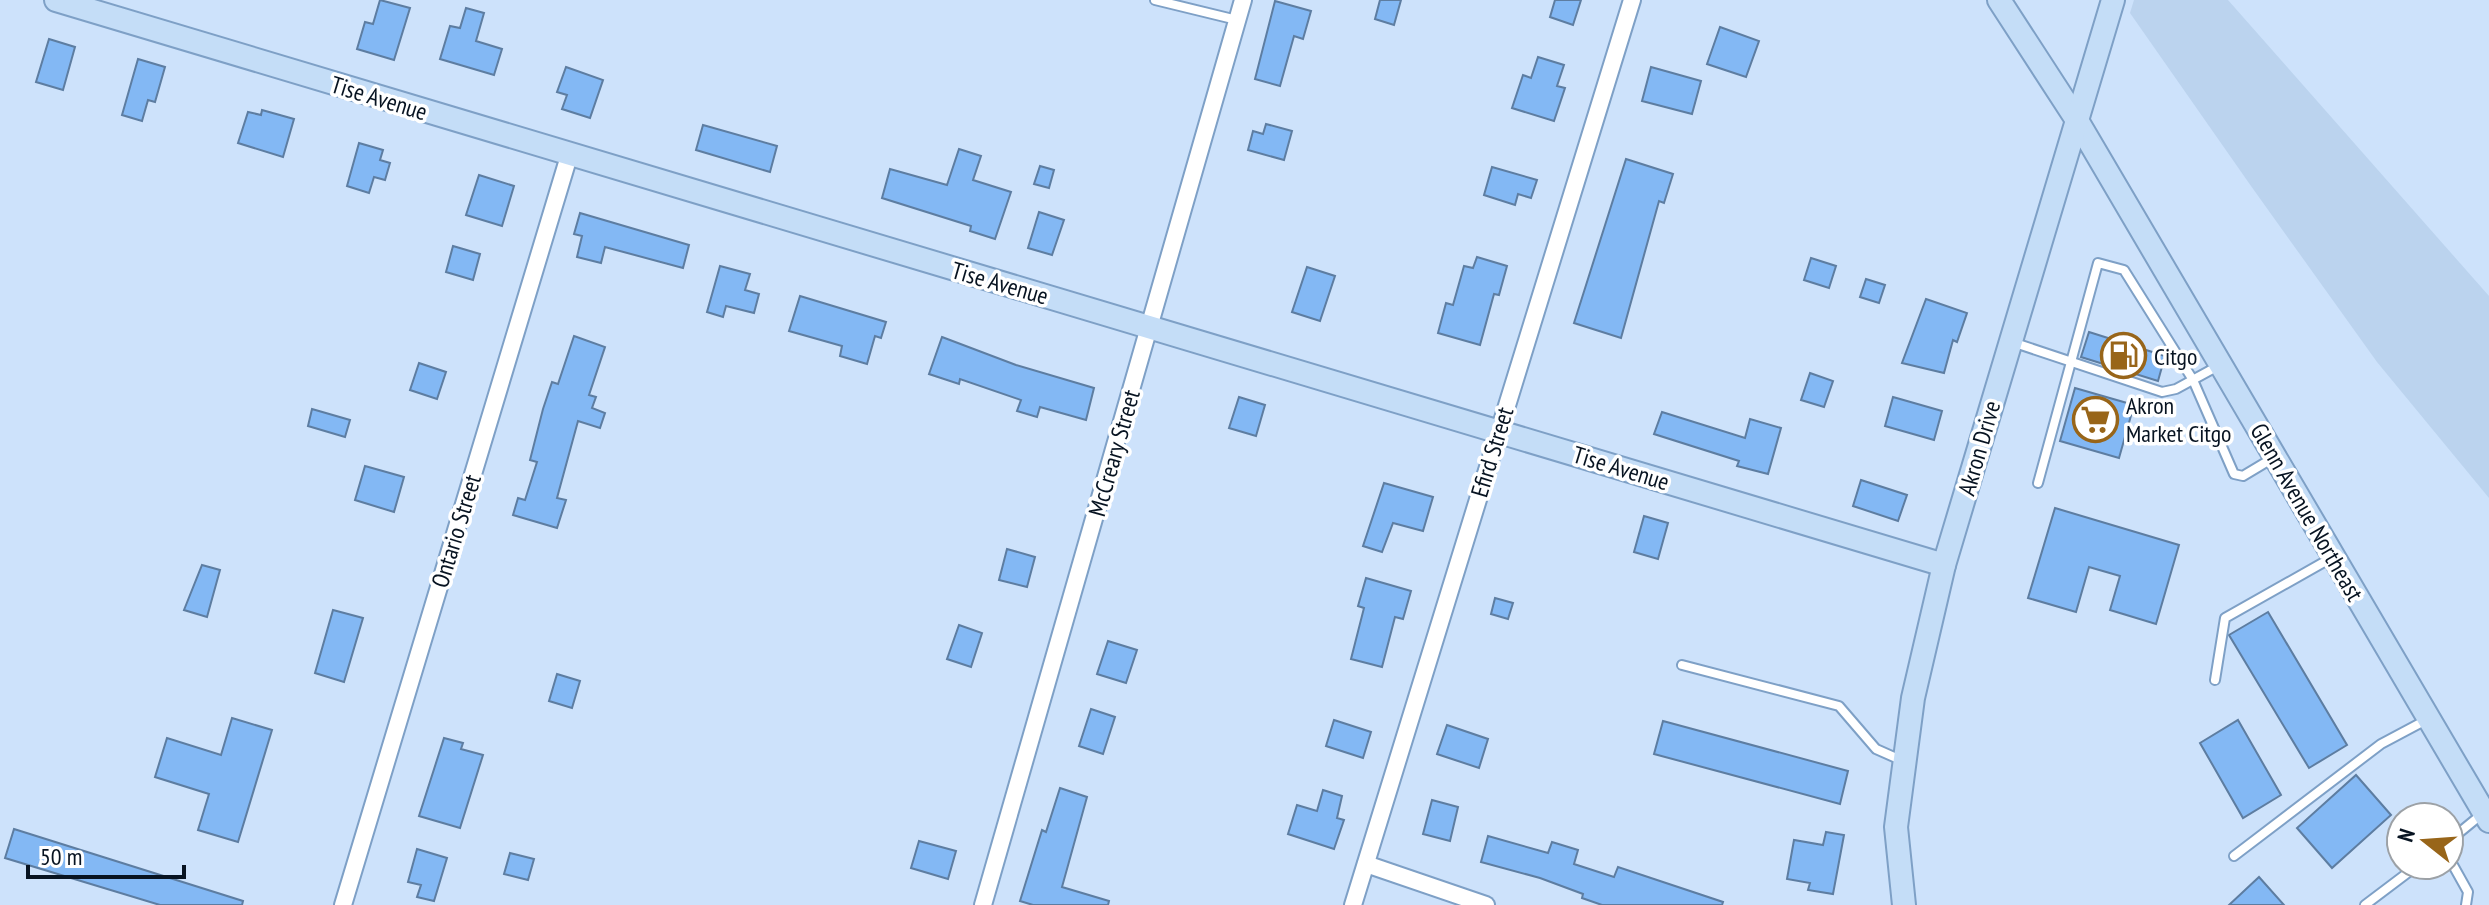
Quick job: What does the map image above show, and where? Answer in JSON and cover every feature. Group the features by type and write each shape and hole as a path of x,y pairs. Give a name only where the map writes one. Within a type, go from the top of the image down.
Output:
{"street":[{"name":"Tise Avenue","path":"56,0 1944,565"},
{"name":"McCreary Street","path":"983,905 1243,0"},
{"name":"Efird Street","path":"1353,905 1632,0"},
{"name":"Glenn Avenue Northeast","path":"1999,0 2075,117 2486,816"},
{"name":"Akron Drive","path":"1904,905 1896,827 1913,698 1944,565 2075,117 2113,0"},
{"name":"Ontario Street","path":"343,905 569,156"},
{"path":"1366,864 1486,905"}],"lane":[{"path":"1155,0 1238,20"},
{"path":"2038,483 2098,263 2124,270 2193,380 2234,474 2243,476 2275,457"},
{"path":"2010,341 2162,392 2176,389 2220,364"},
{"path":"2215,680 2225,618 2333,556"},
{"path":"1682,665 1839,706 1876,749 1904,762"},
{"path":"2234,856 2381,744 2429,718"},
{"path":"2465,830 2486,816"},
{"path":"2365,905 2397,881"},
{"path":"2462,881 2468,892 2466,905"}],"shaded area":[{"path":"2134,0 2228,0 2489,296 2489,498 2377,362 2251,186 2130,13"}],"building":[{"path":"380,0 410,8 394,60 357,49 365,22 373,24"},
{"path":"1380,0 1401,0 1394,25 1375,19"},
{"path":"1555,0 1581,0 1573,25 1550,17"},
{"path":"1275,1 1311,11 1303,39 1294,36 1280,86 1255,79"},
{"path":"466,8 484,13 476,41 502,49 494,75 440,59 450,26 460,28"},
{"path":"1720,27 1759,41 1746,77 1707,64"},
{"path":"49,39 75,47 63,90 36,82"},
{"path":"1538,57 1564,65 1557,86 1565,88 1554,121 1512,108 1523,75 1531,78"},
{"path":"138,59 165,67 155,102 148,100 142,121 122,115"},
{"path":"566,67 603,80 590,118 562,109 567,95 557,92"},
{"path":"1651,67 1701,81 1692,114 1642,101"},
{"path":"262,110 294,119 283,157 238,143 248,112 261,115"},
{"path":"1266,124 1292,131 1284,160 1248,150 1253,131 1263,134"},
{"path":"703,125 777,146 770,172 696,150"},
{"path":"359,143 383,150 380,160 390,163 385,180 374,177 369,193 347,186"},
{"path":"959,149 981,156 973,180 1011,192 995,239 970,231 971,226 882,198 890,169 947,185"},
{"path":"1626,159 1673,174 1664,203 1659,201 1621,338 1574,323"},
{"path":"1040,166 1054,170 1049,188 1034,184"},
{"path":"1492,167 1537,180 1531,198 1518,194 1515,205 1484,195"},
{"path":"479,175 514,186 502,226 466,215"},
{"path":"1039,212 1064,220 1052,255 1028,248"},
{"path":"580,213 689,245 683,268 605,247 601,263 577,257 582,236 574,234"},
{"path":"453,246 480,254 473,280 446,272"},
{"path":"1477,257 1507,266 1499,295 1494,294 1480,345 1438,333 1446,303 1453,305 1464,266 1473,268"},
{"path":"1811,258 1836,266 1829,288 1804,280"},
{"path":"720,266 750,274 745,290 759,294 754,313 726,306 723,317 707,312"},
{"path":"1307,267 1335,276 1320,321 1292,312"},
{"path":"1866,279 1885,285 1879,303 1860,297"},
{"path":"800,296 886,322 881,338 875,336 867,364 840,356 842,346 789,331"},
{"path":"1926,299 1967,313 1957,342 1953,340 1944,373 1902,363"},
{"name":"Citgo","path":"2089,332 2165,356 2158,381 2081,357"},
{"path":"574,336 605,347 589,395 596,397 592,408 605,413 600,428 578,421 557,498 566,500 557,528 513,515 518,498 525,500 537,462 530,460 543,409 552,382 558,384"},
{"path":"942,337 1016,365 1094,388 1086,420 1040,407 1037,417 1017,411 1021,400 960,379 959,384 929,374"},
{"path":"419,363 446,372 437,399 410,390"},
{"path":"1810,373 1833,381 1824,407 1801,400"},
{"path":"2075,388 2134,405 2119,458 2060,441"},
{"path":"1239,397 1265,405 1256,436 1229,428"},
{"path":"1893,397 1942,411 1934,440 1885,426"},
{"path":"312,409 350,420 345,437 308,426"},
{"path":"1662,412 1745,438 1750,419 1781,428 1768,474 1737,466 1739,461 1654,434"},
{"path":"365,466 404,477 394,512 355,500"},
{"path":"1861,480 1907,495 1898,521 1853,506"},
{"path":"1384,483 1433,497 1423,531 1393,523 1382,552 1363,546"},
{"path":"2055,508 2179,545 2156,624 2110,610 2120,576 2089,567 2076,612 2028,598"},
{"path":"1644,516 1668,523 1658,559 1634,552"},
{"path":"1007,549 1035,557 1027,587 999,580"},
{"path":"202,565 220,570 207,617 184,610"},
{"path":"1366,578 1411,591 1403,619 1395,617 1382,667 1351,659 1364,608 1358,606"},
{"path":"1495,598 1513,603 1508,619 1491,614"},
{"path":"333,610 363,618 344,682 315,673"},
{"path":"2268,612 2347,745 2309,768 2229,635"},
{"path":"959,625 982,633 971,667 947,659"},
{"path":"1108,641 1137,650 1126,683 1097,674"},
{"path":"557,674 580,681 572,708 549,701"},
{"path":"1091,709 1115,717 1103,754 1079,746"},
{"path":"232,718 272,730 238,842 198,830 209,794 155,777 167,738 221,755"},
{"path":"1334,720 1371,732 1363,758 1326,746"},
{"path":"2238,720 2281,795 2243,818 2200,743"},
{"path":"1663,721 1848,771 1840,804 1654,754"},
{"path":"1447,725 1488,739 1479,768 1437,754"},
{"path":"444,738 463,743 461,749 483,755 460,828 419,816"},
{"path":"2356,775 2385,808 2385,820 2332,868 2297,828"},
{"path":"1060,788 1087,797 1062,887 1109,901 1108,905 1033,905 1020,901 1042,830 1046,832"},
{"path":"1323,790 1342,796 1337,818 1344,820 1334,849 1288,834 1297,805 1317,811"},
{"path":"1432,800 1458,807 1450,841 1423,834"},
{"path":"14,829 243,901 242,905 160,905 5,858"},
{"path":"1826,832 1844,835 1833,894 1808,890 1810,883 1787,879 1794,840 1823,845"},
{"path":"1488,836 1548,853 1552,842 1578,850 1574,864 1614,877 1618,867 1723,902 1722,905 1602,905 1582,898 1583,894 1540,878 1481,862"},
{"path":"919,841 956,851 948,879 911,868"},
{"path":"417,849 447,858 434,901 417,897 421,885 408,882"},
{"path":"510,853 534,859 528,880 504,874"},
{"path":"2259,877 2284,905 2229,905"}],"place":[{"name":"Citgo","path":"2123,356"},
{"name":"Akron Market Citgo","path":"2095,419"}]}
